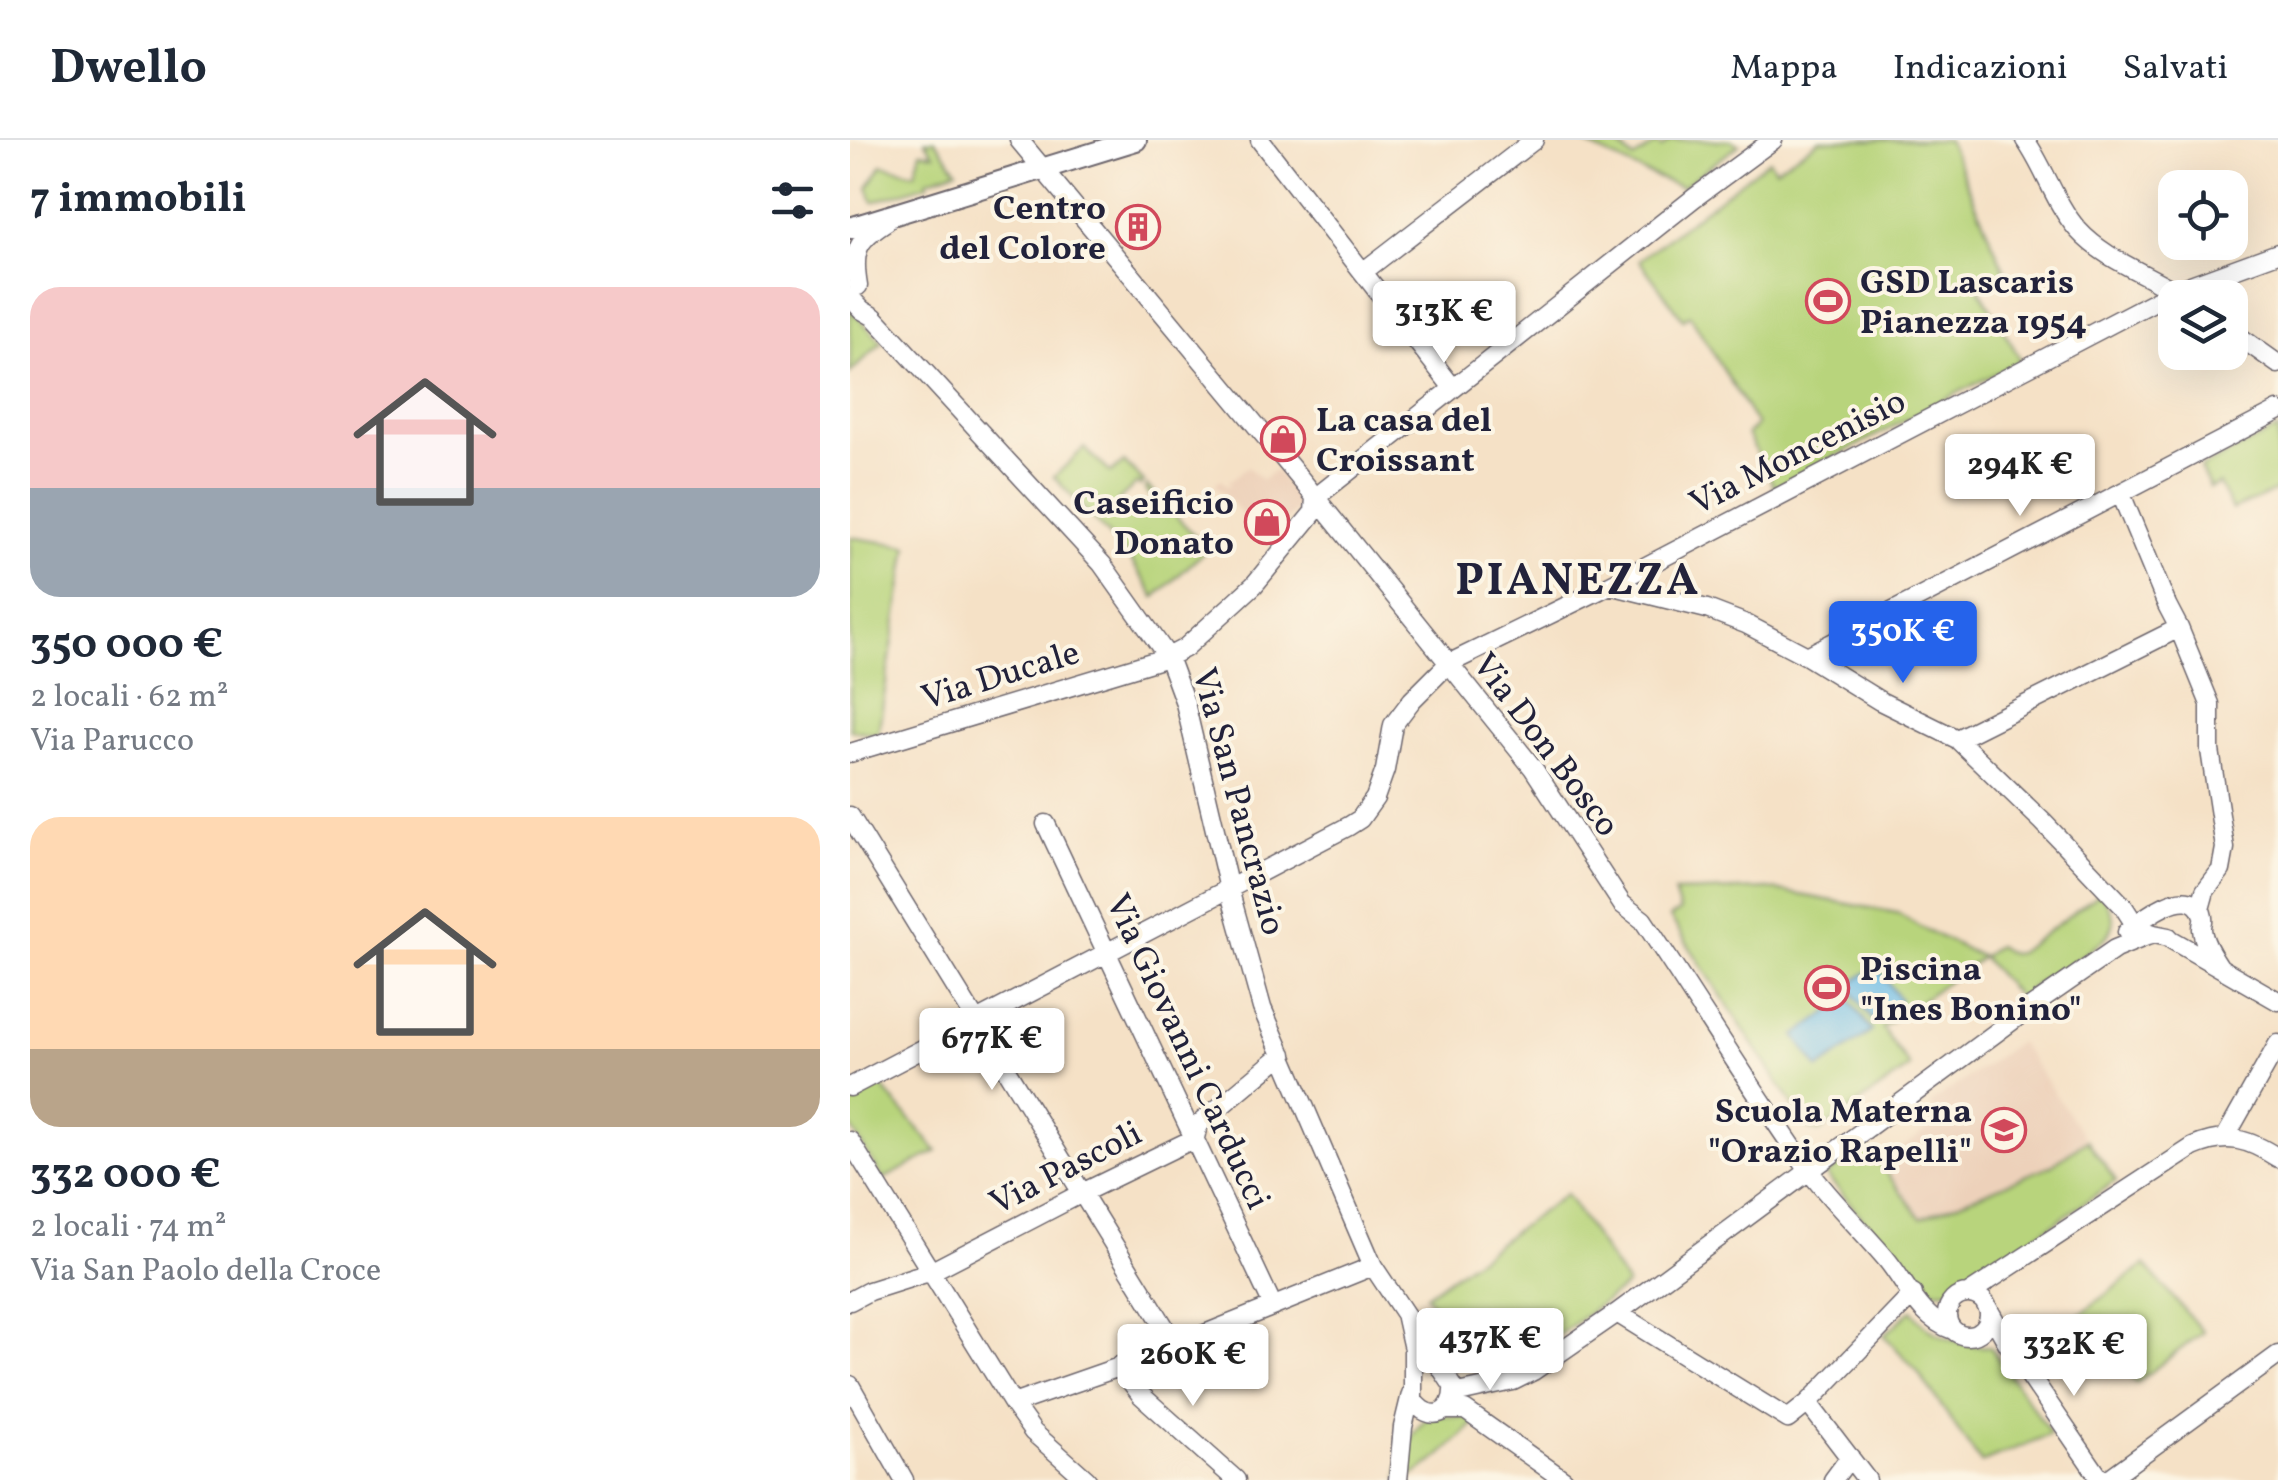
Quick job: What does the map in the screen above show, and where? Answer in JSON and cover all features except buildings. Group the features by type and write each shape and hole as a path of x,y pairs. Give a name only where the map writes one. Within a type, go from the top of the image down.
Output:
{"main road":[{"path":"850,228 1129,141"}],"street":[{"name":"Via Don Bosco","path":"1019,140 1316,498 1532,768 1622,904 1643,920 1809,1170 1888,1261 1928,1318 1961,1333"},
{"path":"1260,140 1453,388"},
{"path":"1364,271 1534,140"},
{"path":"2026,140 2076,229 2098,248 2158,282"},
{"path":"1168,657 1184,648 1254,585 1314,512 1316,498 1767,141"},
{"path":"853,284 856,250 873,230 900,213"},
{"name":"Via Moncenisio","path":"2213,280 2278,253"},
{"name":"Via San Pancrazio","path":"853,284 862,310 874,317 1102,564 1168,657 1185,703 1228,889 1262,1008 1374,1266 1414,1325 1447,1395"},
{"name":"Via Moncenisio","path":"850,1086 1349,826 1360,818 1380,787 1393,725 1448,664 2158,305"},
{"path":"2248,343 2278,364"},
{"path":"1807,656 2278,411"},
{"path":"1610,585 1746,624 1880,701 1957,739 2043,822 2123,906 2136,925 2186,942 2193,939 2205,891 2221,870 2225,848 2210,750 2210,704 2121,494"},
{"path":"1957,739 2179,628"},
{"name":"Via Ducale","path":"850,753 1168,657"},
{"path":"850,816 1175,1344"},
{"name":"Via Giovanni Carducci","path":"1046,824 1274,1306"},
{"path":"2116,949 2136,925 2213,872 2225,848"},
{"path":"2123,906 2137,912 2186,900 2201,918 2205,941 2220,966"},
{"path":"2116,949 2123,906"},
{"path":"2165,907 2161,923 2165,937 2278,1001"},
{"path":"1564,1480 1465,1410 1447,1395 1432,1371 1415,1380 1412,1400 1420,1410 1447,1395 1513,1381 1533,1371 2024,1012 2116,949 2165,937"},
{"path":"2224,1138 2278,1044"},
{"name":"Via Pascoli","path":"850,1300 932,1271 1195,1138 1198,1125 1283,1054"},
{"path":"2008,1344 1961,1333 1949,1324 1947,1311 2194,1146 2224,1138 2254,1142 2278,1158"},
{"path":"850,1141 1032,1432 1087,1480"},
{"path":"1013,1404 1374,1266"},
{"path":"1617,1313 1788,1418 1808,1403 1913,1294 1940,1300 1969,1299 1989,1315 1985,1327 1961,1333"},
{"path":"1969,1299 2008,1344 2104,1480 2278,1355"},
{"name":"Via San Pancrazio","path":"1398,1480 1403,1427 1412,1390 1413,1349 1406,1318"},
{"path":"1119,1366 1141,1395 1236,1480"},
{"path":"850,1385 904,1480"},
{"path":"1491,1386 1483,1405 1494,1430"},
{"path":"1401,1458 1413,1434 1447,1395"},
{"path":"1808,1403 1867,1480"},
{"path":"1833,1480 1850,1457"}],"shaded area":[{"name":"Caseificio Donato","path":"1248,467 1262,480 1275,470 1302,502 1268,542 1215,485 1221,480 1231,487 1228,482"},
{"name":"Scuola Materna \"Orazio Rapelli\"","path":"2019,1042 2087,1140 2050,1166 1921,1218 1880,1164 1941,1120 1930,1104"}],"green space":[{"path":"925,140 935,140 957,170 873,202 868,187 882,165 915,173 921,151 934,154"},
{"path":"1577,140 1613,140 1633,159 1656,144 1661,148 1671,140 1731,140 1739,145 1682,187"},
{"name":"GSD Lascaris Pianezza 1954","path":"1820,140 1948,140 2006,274 1978,287 2021,360 1775,488 1747,434 1757,425 1690,315 1683,319 1639,260 1769,160 1775,169"},
{"path":"850,309 882,342 850,373"},
{"path":"2278,429 2278,490 2232,510 2219,484 2210,488 2200,468"},
{"path":"1084,448 1111,473 1124,462 1144,482 1140,486 1137,483 1118,501 1135,519 1155,502 1145,490 1147,486 1197,538 1204,552 1155,597 1128,556 1054,477"},
{"path":"850,537 908,546 878,734 850,730"},
{"name":"Piscina \"Ines Bonino\"","path":"1769,889 1897,913 1982,957 1882,1028 1910,1067 1819,1132 1808,1128 1670,917 1680,911 1674,892"},
{"path":"2100,893 2111,911 2113,925 2105,938 2020,999 1982,957 1997,946 2010,954 2018,953"},
{"path":"877,1081 937,1151 883,1179 850,1126 850,1097"},
{"path":"2087,1140 2116,1181 1959,1288 1946,1291 1930,1289 1913,1278 1826,1175 1866,1146 1921,1218 2050,1166"},
{"path":"1566,1194 1627,1285 1519,1364 1494,1374 1480,1370 1426,1295"},
{"path":"2145,1265 2203,1332 2136,1383 2094,1328 2054,1356 2043,1342"},
{"path":"1912,1310 1927,1327 1946,1338 1990,1347 2051,1434 1981,1463 1917,1371 1884,1335"},
{"path":"1432,1414 1478,1419 1429,1465 1398,1480 1408,1443"}],"water":[{"path":"1876,966 1900,1000 1872,1020 1848,986"},
{"path":"1848,998 1872,1031 1819,1069 1795,1036"}],"place":[{"name":"Centro del Colore","path":"1138,227"},
{"name":"GSD Lascaris Pianezza 1954","path":"1828,301"},
{"name":"La casa del Croissant","path":"1283,439"},
{"name":"Caseificio Donato","path":"1267,522"},
{"name":"Piscina \"Ines Bonino\"","path":"1827,988"},
{"name":"Scuola Materna \"Orazio Rapelli\"","path":"2004,1130"}],"district":[{"name":"PIANEZZA","path":"1578,578"}]}
